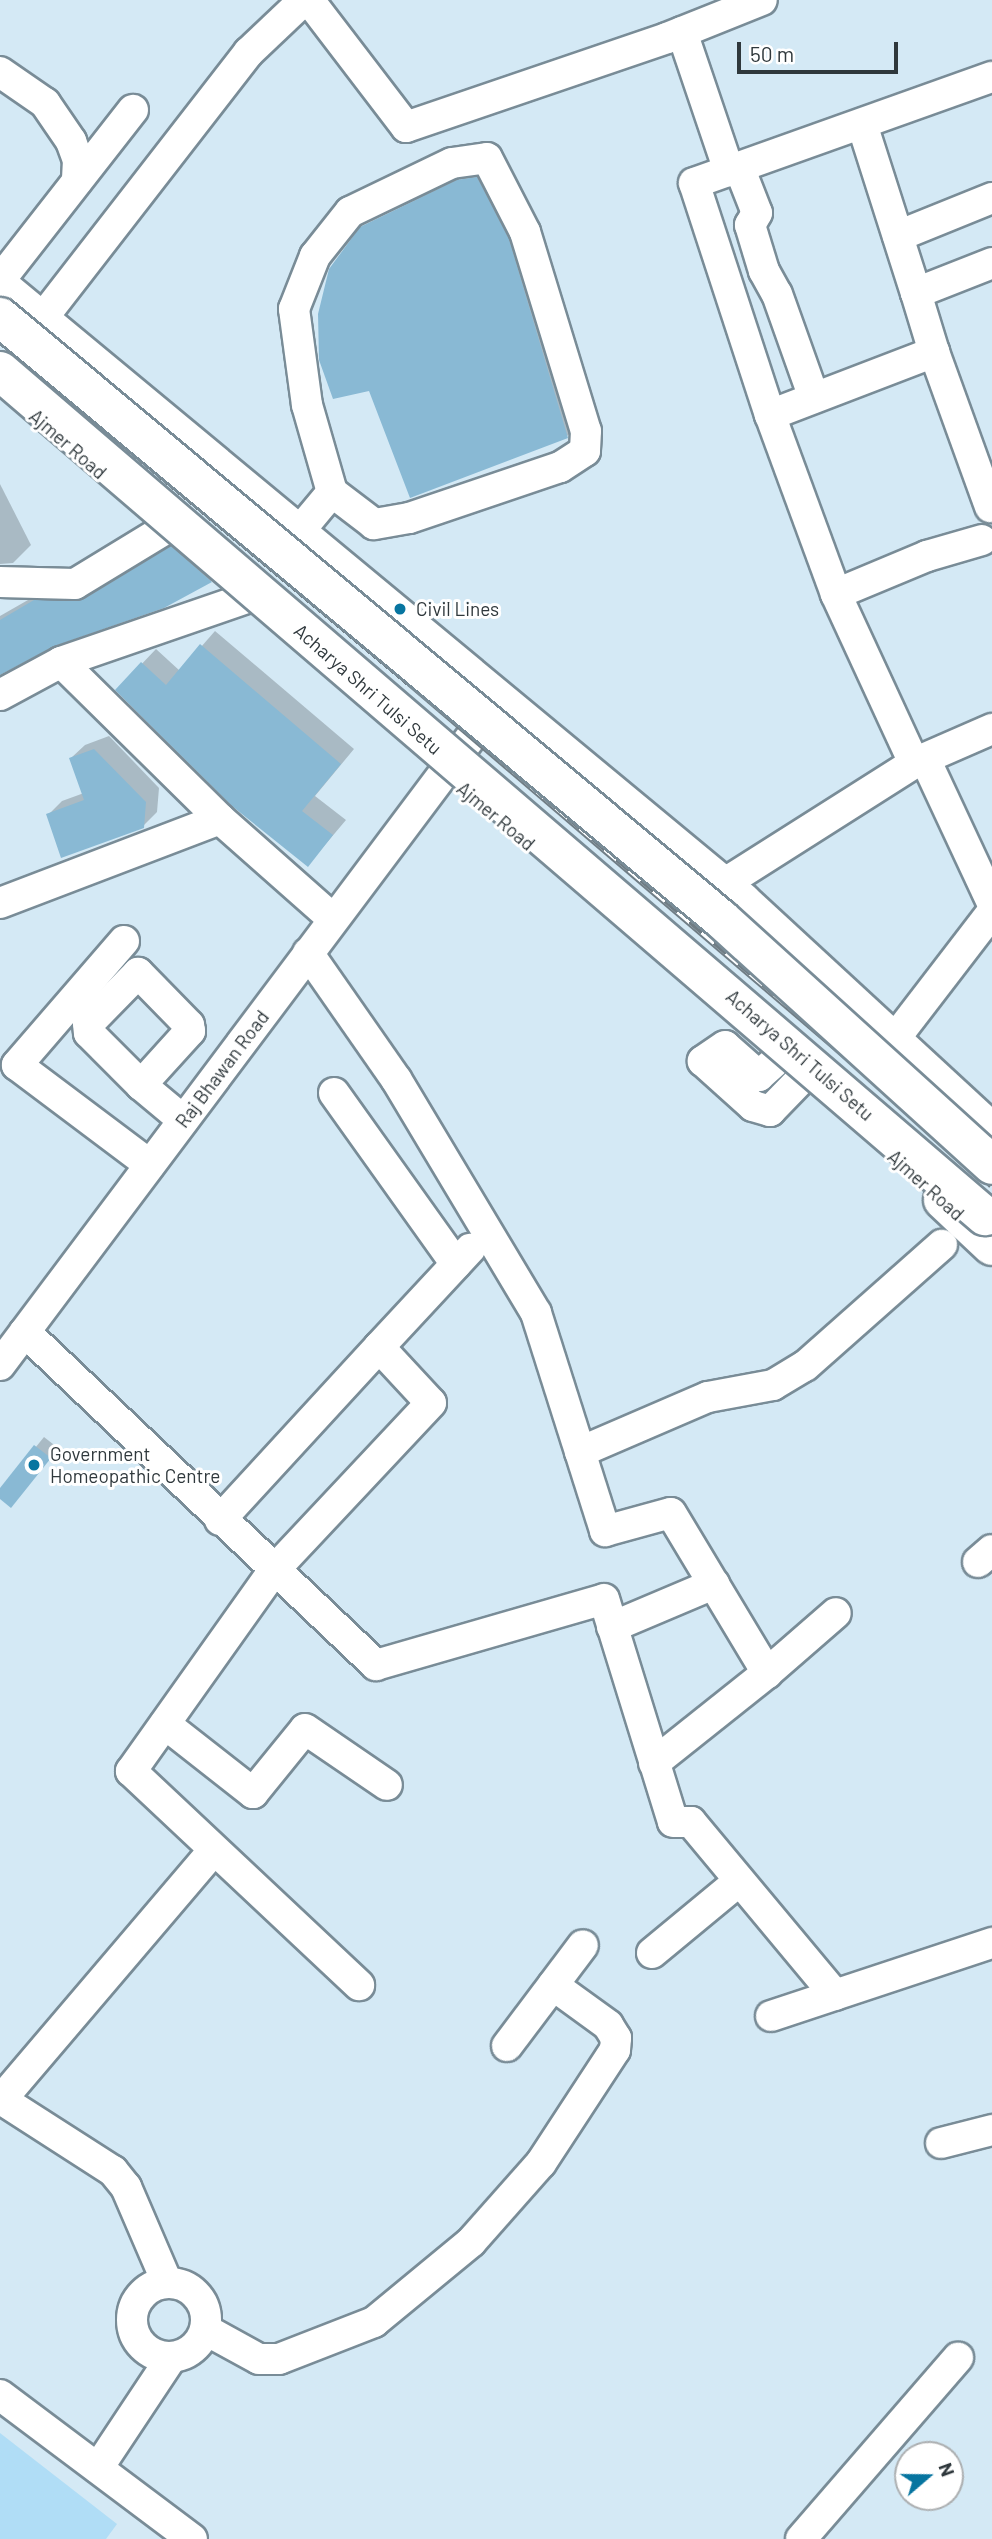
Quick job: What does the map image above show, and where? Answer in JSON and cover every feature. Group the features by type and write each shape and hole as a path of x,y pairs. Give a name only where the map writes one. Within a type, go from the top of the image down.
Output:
{"highway":[{"path":"0,287 724,889 992,1133"},
{"path":"0,317 721,919 992,1166"},
{"name":"Acharya Shri Tulsi Setu","path":"0,371 444,754 784,1039 992,1223"},
{"name":"Ajmer Road","path":"0,385 250,597 442,770 792,1066 992,1246"}],"street":[{"path":"41,320 248,52 306,0 406,127 682,32 762,0"},
{"path":"682,32 734,169 757,213 750,225 764,271 777,294 814,398"},
{"path":"0,72 45,103 71,141 78,160 77,181"},
{"path":"992,77 694,183 770,415 836,594 992,904"},
{"path":"0,280 133,110"},
{"path":"862,124 934,352 990,507"},
{"path":"487,158 525,232 586,431 585,451 560,467 397,520 374,524 332,492 307,405 294,309 315,256 350,212 452,163 487,158"},
{"path":"898,236 992,198"},
{"path":"916,293 992,263"},
{"path":"770,415 934,352"},
{"path":"297,534 332,492"},
{"path":"0,582 75,584 167,528"},
{"path":"836,594 927,556 982,540"},
{"path":"0,695 61,662 250,597"},
{"path":"61,662 220,819 334,919"},
{"name":"Raj Bhawan Road","path":"0,1365 334,919 442,770 497,702"},
{"path":"724,889 733,878 920,761 992,729"},
{"path":"0,903 220,819"},
{"path":"893,1041 992,912"},
{"path":"124,941 18,1065 150,1166"},
{"path":"308,953 396,1079 536,1313 605,1531 671,1513 767,1673"},
{"path":"141,1085 183,1120"},
{"path":"334,1093 456,1264"},
{"path":"220,1520 487,1230"},
{"path":"580,1452 708,1397 773,1385 795,1373 942,1245"},
{"path":"25,1332 220,1520 376,1665 604,1599 673,1822 691,1822 835,1995"},
{"path":"359,1985 131,1772 274,1570 431,1403 379,1347"},
{"path":"612,1627 714,1584"},
{"path":"654,1763 767,1673 836,1613"},
{"path":"165,1724 253,1793 305,1730 387,1785"},
{"path":"167,2282 126,2187 113,2171 5,2091 214,1850"},
{"path":"652,1953 740,1881"},
{"path":"771,2016 992,1942"},
{"path":"507,2046 583,1945"},
{"path":"206,2330 259,2359 279,2359 374,2322 479,2234 541,2163 615,2050 616,2038 608,2025 553,1985"},
{"path":"941,2143 992,2130"},
{"path":"98,2469 171,2358 193,2349 206,2330 205,2306 198,2296 190,2288 167,2282 156,2284 138,2299 132,2322 149,2352 171,2358"},
{"path":"801,2539 958,2358"},
{"path":"0,2395 192,2539"}],"shaded area":[{"path":"0,2433 117,2524 106,2539 0,2539"}],"building":[{"path":"477,177 509,239 568,438 410,498 369,391 333,399 319,360 318,314 329,269 360,227 457,180"},
{"path":"171,546 212,582 164,608 55,646 0,675 0,620 34,600 84,599"},
{"path":"200,644 341,764 302,811 333,835 308,867 232,806 115,690 141,662 166,685"},
{"path":"94,749 146,802 144,828 61,858 46,814 84,800 69,758"},
{"path":"34,1445 51,1458 11,1508 0,1499 0,1488"}],"railway":[{"path":"0,340 410,683 963,1156 992,1185"},
{"path":"0,359 836,1067 957,1173 992,1210"}],"place":[{"name":"Civil Lines","path":"400,609"},
{"name":"Government Homeopathic Centre","path":"34,1465"}]}
